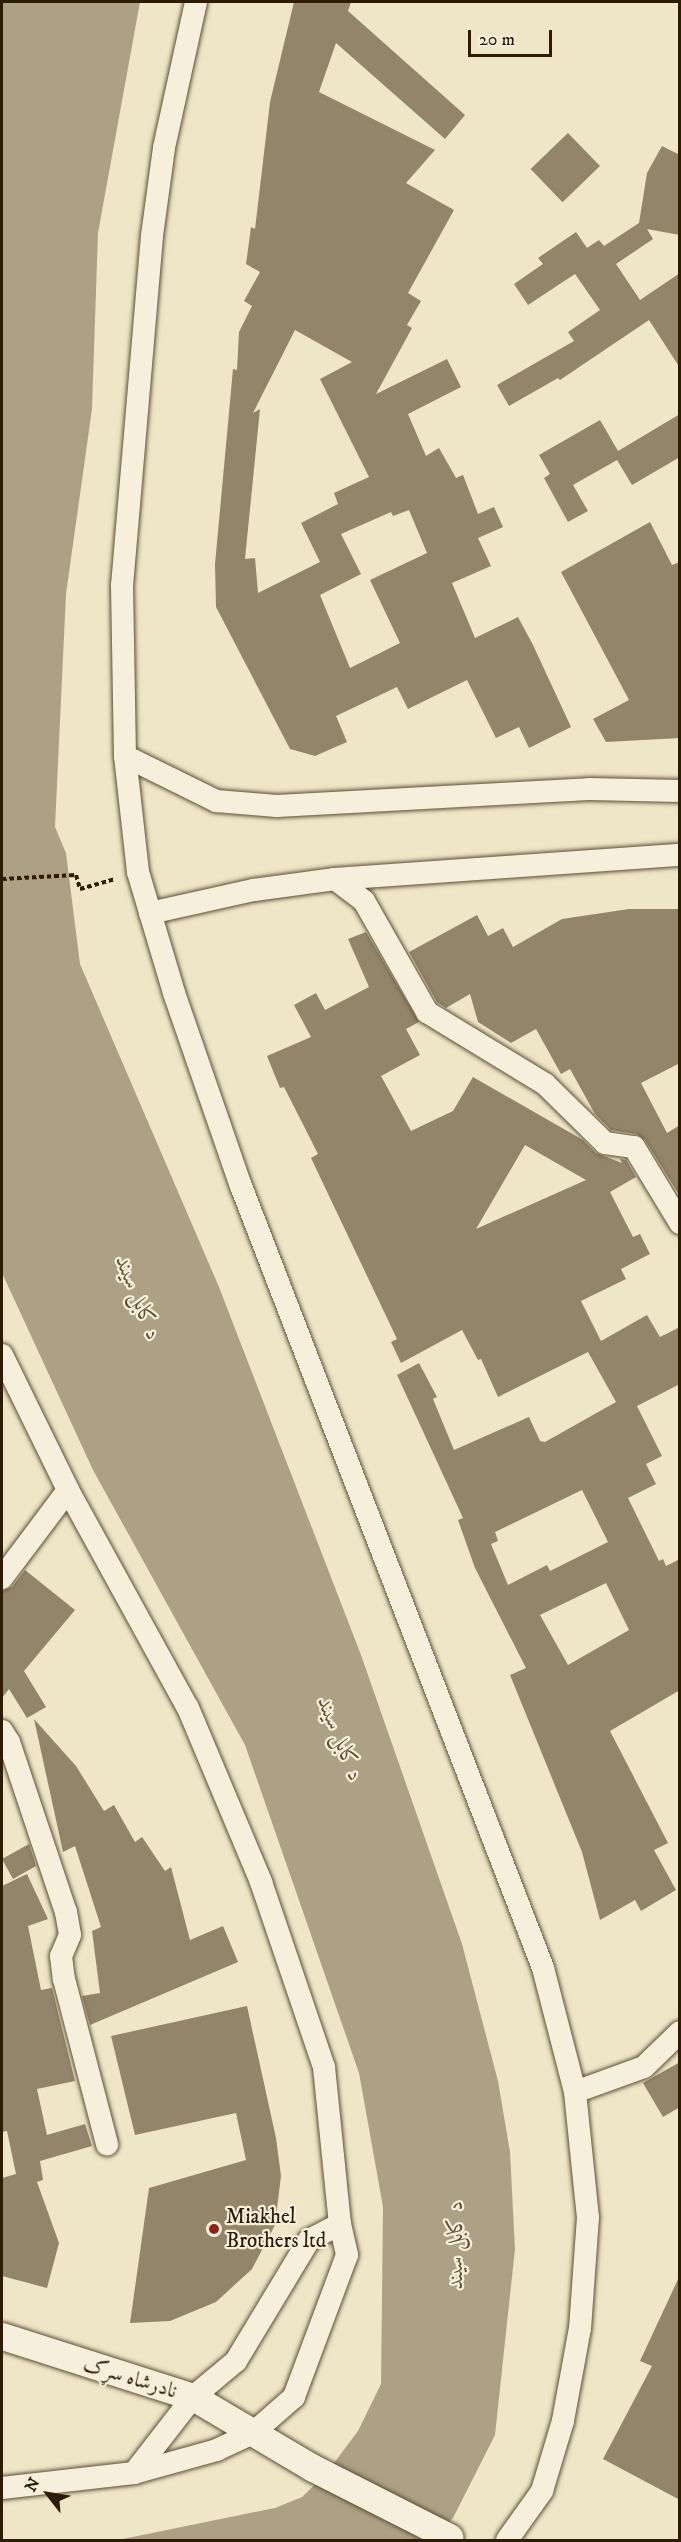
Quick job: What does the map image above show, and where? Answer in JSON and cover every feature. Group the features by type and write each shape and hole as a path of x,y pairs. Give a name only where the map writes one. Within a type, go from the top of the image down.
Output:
{"street":[{"path":"196,2 164,148 152,236 122,585 125,756 138,872 241,1186 511,1880 543,1968 575,2092 588,2217 580,2328 563,2421 542,2491 507,2541"},
{"path":"125,756 216,801 277,806 589,789 680,790"},
{"path":"150,913 254,890 335,879 680,855"},
{"path":"335,879 364,901 427,1012 545,1084 605,1143 634,1147 680,1223"},
{"path":"2,1355 68,1490 188,1708 261,1882 324,2067 340,2224 347,2255 294,2397 253,2433 217,2450 134,2473 2,2488"},
{"path":"2,1578 68,1490"},
{"path":"2,1731 9,1742 66,1912 70,1935 62,1956 64,1979 107,2144"},
{"path":"575,2092 644,2067 680,2032"},
{"path":"134,2473 193,2397 236,2361 309,2240 340,2224"},
{"name":"نادرشاه سړک","path":"2,2336 193,2397 313,2468 449,2537"}],"path":[{"path":"2,879 76,875 80,888 138,872"}],"water":[{"name":"د کابل سيند","path":"2,2 140,2 98,233 92,409 66,594 55,827 66,853 80,964 219,1287 361,1655 462,1944 498,2081 510,2152 515,2249 495,2435 453,2518 430,2540 118,2540 275,2508 302,2497 325,2475 358,2431 381,2384 383,2207 359,2073 245,1745 93,1470 2,1273"}],"building":[{"path":"294,2 351,2 348,11 465,115 445,139 336,43 319,92 435,150 406,183 454,210 408,293 421,301 407,325 412,328 376,394 447,359 461,387 408,414 426,456 439,448 456,478 463,475 478,514 494,507 503,527 478,538 491,566 452,583 475,638 518,617 533,645 571,727 529,748 519,727 496,738 467,680 408,709 397,687 336,716 347,742 315,756 290,749 216,607 215,564 233,369 237,370 239,332 252,306 244,301 260,272 246,264 251,227 255,229 270,102","holes":["295,330 352,362 320,379 369,477 334,493 338,504 301,523 320,562 258,593 255,558 245,559 260,409 253,413","409,510 427,553 370,580 400,643 350,668 320,595 361,574 341,534 391,512 393,516"]},
{"path":"568,133 600,166 563,202 531,169"},
{"path":"662,146 680,155 680,235 647,229 653,239 616,264 640,300 680,273 680,368 649,320 560,380 558,378 509,406 497,385 574,341 568,332 600,310 575,274 528,305 514,284 543,264 538,258 576,232 587,248 599,240 604,246 639,223 647,173"},
{"path":"680,414 680,457 632,485 617,460 573,485 588,511 568,522 544,478 550,474 539,455 600,420 618,451"},
{"path":"650,522 672,565 680,562 680,738 606,742 593,719 629,700 561,572"},
{"path":"629,909 680,909 680,1063 641,1083 667,1133 680,1125 680,1196 645,1140 636,1134 611,1130 595,1114 570,1069 561,1074 536,1029 511,1043 478,1022 470,994 446,1008 437,1002 409,952 477,915 488,936 503,928 513,947 562,919"},
{"path":"366,932 419,1022 406,1029 420,1055 381,1076 411,1131 453,1111 473,1077 583,1140 596,1153 622,1163 620,1159 626,1160 636,1177 610,1192 633,1237 640,1234 650,1254 621,1269 626,1279 581,1301 601,1341 647,1315 660,1337 680,1327 680,1384 637,1406 662,1456 646,1464 656,1484 628,1498 659,1561 663,1559 666,1566 680,1559 680,1690 610,1731 668,1843 654,1850 676,1890 641,1911 635,1900 600,1920 582,1852 510,1675 526,1668 475,1568 458,1520 463,1518 397,1375 419,1363 437,1397 433,1399 454,1450 529,1417 540,1441 545,1442 616,1402 588,1352 498,1397 481,1359 478,1360 462,1330 401,1363 391,1342 397,1339 311,1158 318,1154 284,1087 280,1088 267,1056 311,1037 294,1005 316,993 325,1010 369,987 348,939","holes":["525,1145 586,1180 476,1229","582,1490 608,1542 550,1571 547,1565 508,1585 491,1544 498,1541 495,1532","606,1583 629,1630 568,1665 540,1615"]},
{"path":"25,1570 75,1610 24,1671 46,1707 27,1718 9,1689 2,1698 2,1591 12,1587"},
{"path":"34,1719 76,1766 104,1811 114,1805 135,1842 142,1837 165,1871 171,1867 190,1940 223,1926 238,1962 90,2025 82,1996 100,1993 92,1931 101,1927 75,1846 63,1852"},
{"path":"29,1844 36,1866 13,1879 2,1859"},
{"path":"27,1874 48,1919 28,1926 41,1990 52,1988 75,2081 37,2089 47,2135 85,2124 92,2146 40,2161 43,2180 37,2182 59,2243 47,2288 2,2276 2,2178 16,2174 7,2131 2,2132 2,1886"},
{"path":"247,2006 276,2138 281,2176 275,2225 252,2269 216,2302 170,2321 130,2323 149,2188 246,2160 236,2113 135,2135 111,2036"},
{"path":"680,2062 680,2107 663,2117 643,2083"},
{"path":"680,2275 680,2500 603,2459 652,2366 640,2361"}],"place":[{"name":"Miakhel Brothers ltd","path":"214,2229"}]}
